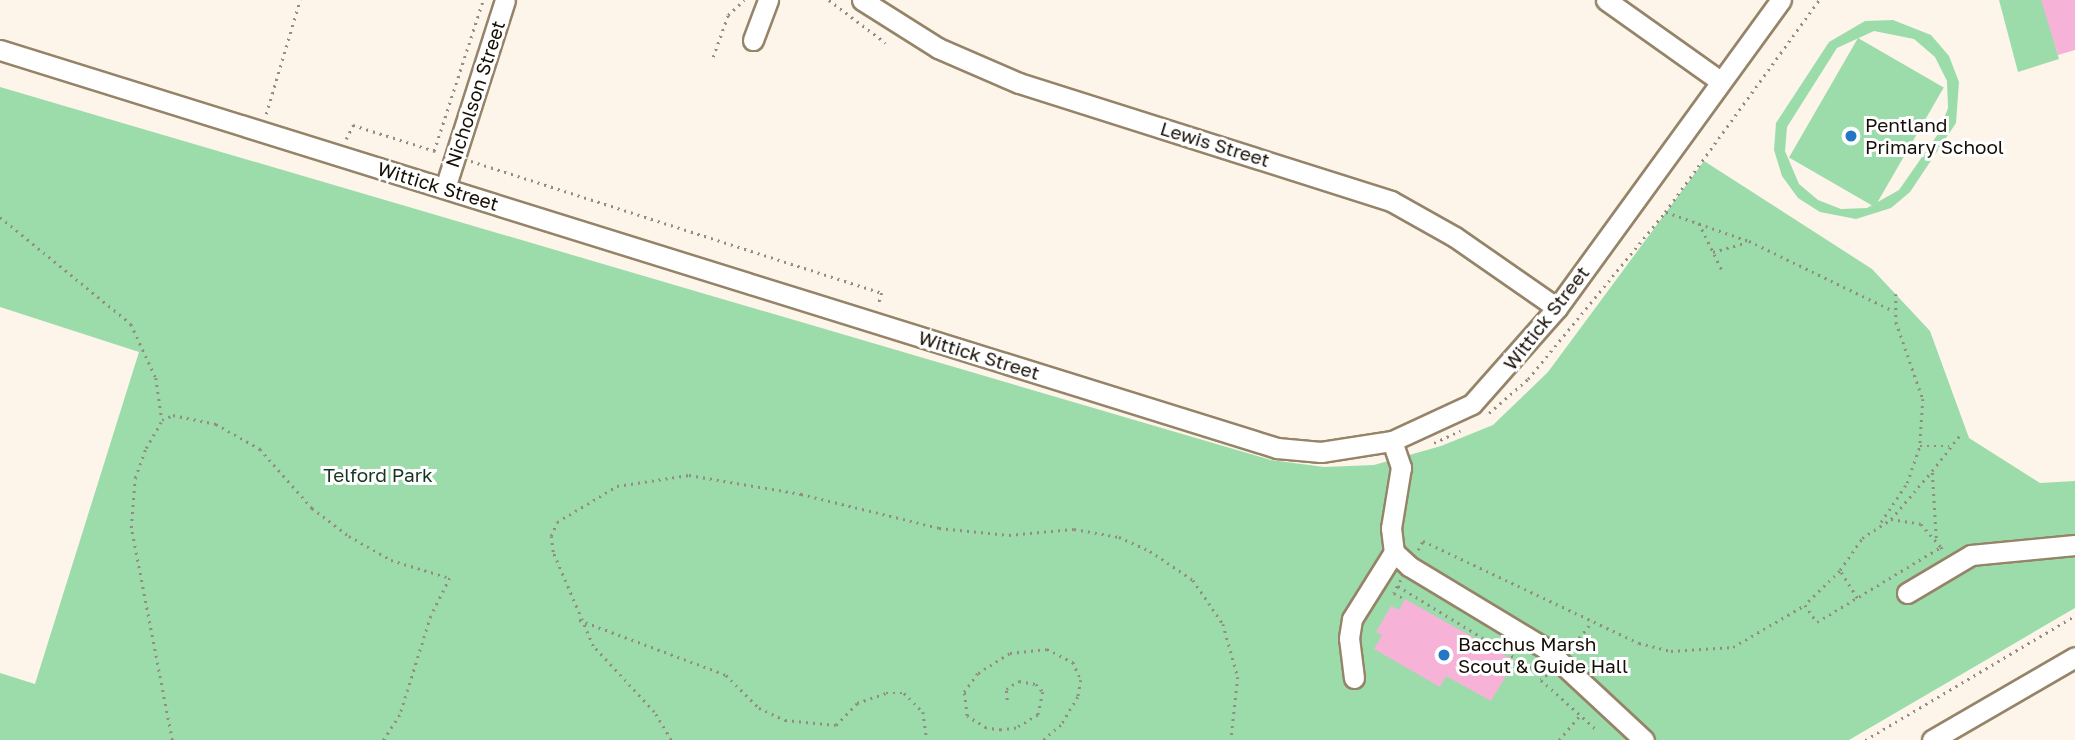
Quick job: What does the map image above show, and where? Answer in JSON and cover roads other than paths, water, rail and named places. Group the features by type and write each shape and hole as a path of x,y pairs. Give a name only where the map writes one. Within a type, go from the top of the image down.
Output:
{"street":[{"name":"Nicholson Street","path":"445,188 505,0"},
{"path":"753,40 768,0"},
{"name":"Lewis Street","path":"862,0 938,48 1019,83 1391,201 1455,237 1557,308"},
{"path":"1606,0 1720,81"},
{"name":"Wittick Street","path":"0,50 1277,448 1321,452 1392,441 1472,404 1557,308 1781,0"},
{"path":"1354,678 1349,638 1352,619 1394,552 1391,528 1401,467 1392,441"},
{"path":"1907,593 1971,555 2075,545"},
{"path":"1394,552 1409,566 1545,648 1644,740"},
{"path":"1932,740 2075,657"}],"place":[{"name":"Pentland Primary School","path":"1851,136"},
{"name":"Bacchus Marsh Scout & Guide Hall","path":"1444,655"}],"park label":[{"name":"Telford Park","path":"378,475"}]}
